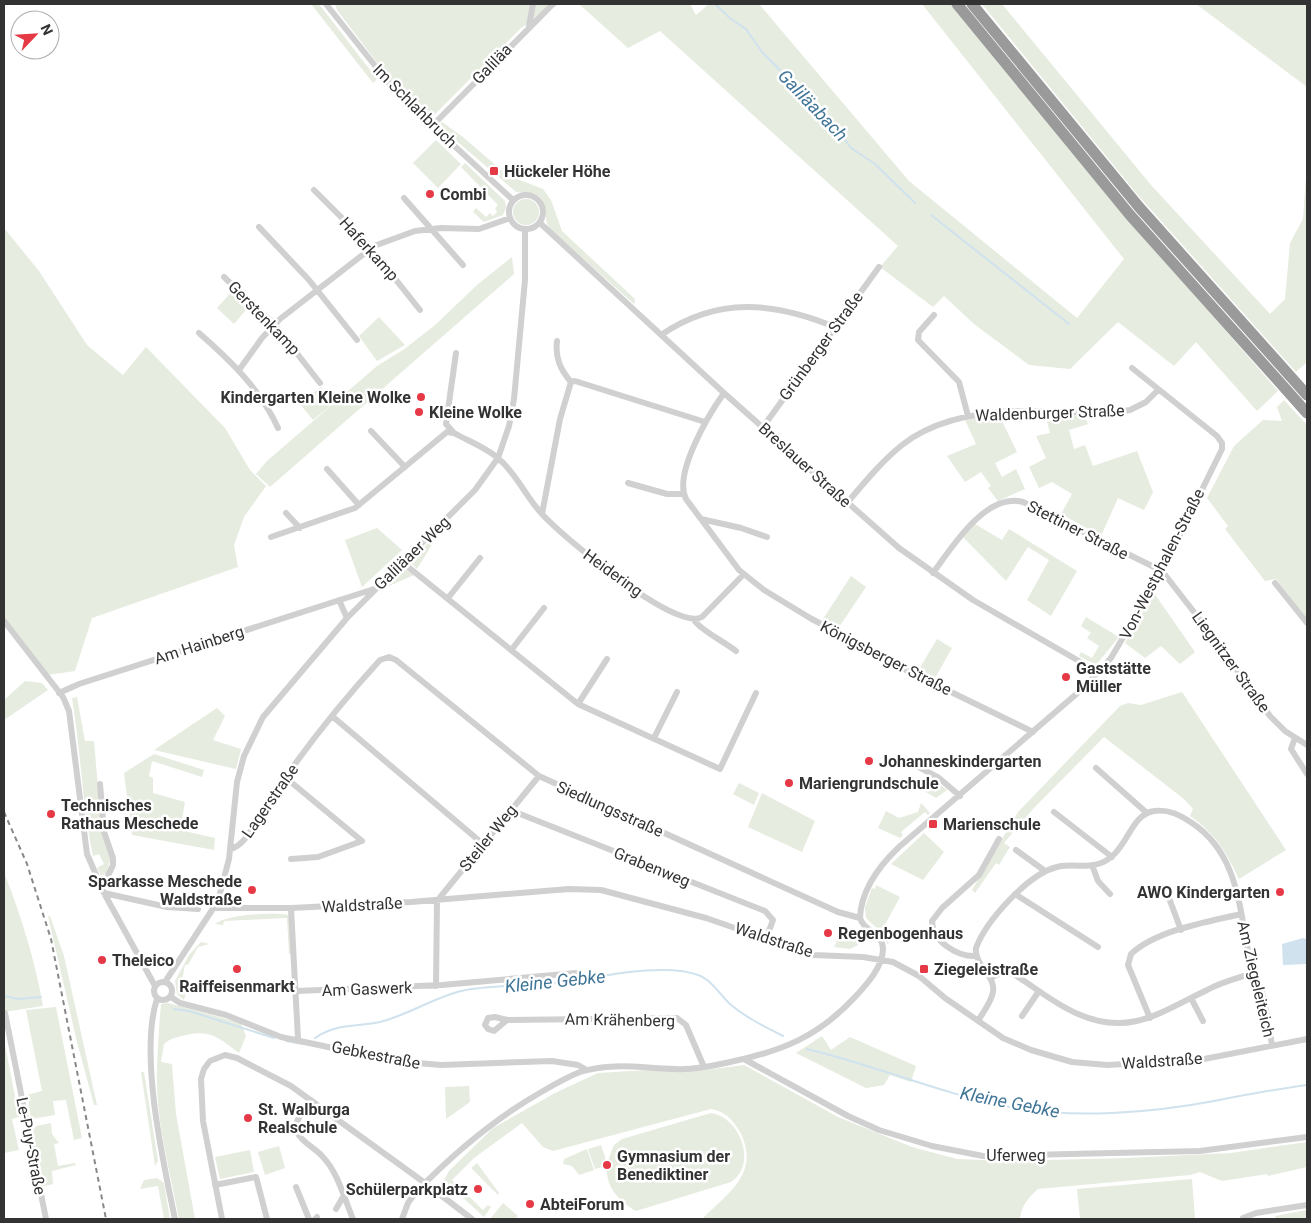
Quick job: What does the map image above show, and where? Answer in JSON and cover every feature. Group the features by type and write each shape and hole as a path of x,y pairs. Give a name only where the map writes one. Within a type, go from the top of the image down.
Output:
{"highway":[{"path":"957,4 1124,208 1307,413"},
{"path":"972,4 1133,200 1307,395"}],"street":[{"name":"Im Schlahbruch","path":"326,4 381,74 432,126 514,200"},
{"path":"529,26 533,4"},
{"name":"Galiläa","path":"432,126 529,26 553,4"},
{"name":"Haferkamp","path":"314,190 370,249 420,310"},
{"path":"528,195 539,200 543,212 540,223 533,228 525,229 516,226 510,218 509,209 514,200 520,196 528,195"},
{"path":"404,198 463,265"},
{"path":"239,370 274,324 370,249 398,236 432,228 479,229 490,227 510,218"},
{"name":"Breslauer Straße","path":"540,223 724,393 899,548 933,573 1015,626 1098,672"},
{"path":"259,227 317,289 357,340"},
{"name":"Galiläaer Weg","path":"230,848 237,782 250,741 263,717 347,618 475,490 498,458 509,426 514,399 525,280 525,229"},
{"name":"Grünberger Straße","path":"763,427 879,267"},
{"name":"Gerstenkamp","path":"224,277 274,324 320,383"},
{"path":"661,335 691,318 706,313 742,308 789,310 835,327"},
{"path":"934,314 919,332 918,340 959,382 968,416"},
{"path":"199,333 239,370 264,404 278,428"},
{"path":"557,340 556,353 558,364 571,382"},
{"path":"454,433 446,424 456,353"},
{"path":"1132,368 1158,390"},
{"path":"571,382 576,381 705,422"},
{"path":"542,514 560,419 571,382"},
{"name":"Waldenburger Straße","path":"847,503 880,465 903,444 948,422 968,416 1028,410 1120,412 1139,407 1158,390"},
{"name":"Von-Westphalen-Straße","path":"860,918 868,888 883,864 899,847 1033,732 1098,672 1118,648 1162,571 1222,449 1222,443 1217,436 1158,390"},
{"path":"694,620 702,617 744,574 683,494 684,477 705,422 724,393"},
{"path":"371,431 405,467"},
{"path":"271,537 359,505 445,433 454,433"},
{"name":"Heidering","path":"454,433 498,458 508,467 542,514 570,541 621,581 643,596 694,620 700,627 736,651"},
{"path":"327,469 359,505"},
{"path":"628,483 667,494 683,494"},
{"name":"Stettiner Straße","path":"933,573 975,522 995,505 1012,499 1023,502 1162,571"},
{"path":"286,512 300,528"},
{"path":"701,519 741,528 767,537"},
{"path":"448,598 480,558"},
{"path":"402,562 578,704 720,769 756,693"},
{"name":"Liegnitzer Straße","path":"1162,571 1216,639 1270,716 1295,738 1307,745"},
{"name":"Königsberger Straße","path":"744,574 768,593 846,638 1033,732"},
{"path":"1275,583 1307,623"},
{"name":"Am Hainberg","path":"59,693 79,684 375,589"},
{"path":"339,600 347,618"},
{"path":"512,649 544,608"},
{"path":"4,621 59,693 69,711 73,727 86,854 103,891 155,986 154,992 157,999 152,1028 154,1096 174,1219"},
{"name":"Lagerstraße","path":"165,982 178,959 214,908 226,873 230,848 242,843 286,778 332,716 380,660 386,658"},
{"name":"Siedlungsstraße","path":"386,658 396,660 539,776 838,912 860,918"},
{"path":"578,704 607,659"},
{"path":"654,738 677,692"},
{"path":"332,716 483,844"},
{"path":"1295,738 1291,749 1307,774"},
{"path":"904,759 939,778 960,796"},
{"path":"978,1021 991,997 993,988 990,978 976,956 979,941 1015,894 1030,879 1045,871 1059,866 1092,865 1112,857 1122,847 1136,822 1147,812 1139,803 1096,768"},
{"name":"Steiler Weg","path":"437,900 539,776"},
{"path":"286,778 362,840 324,856 291,859"},
{"path":"100,784 105,838 113,858 113,864 103,891"},
{"name":"Grabenweg","path":"510,810 768,912 772,920 766,939"},
{"name":"Am Ziegeleiteich","path":"1147,812 1169,811 1180,816 1207,834 1222,853 1233,876 1254,973 1263,994 1272,1045"},
{"path":"1054,812 1112,857"},
{"path":"976,956 962,955 945,944 935,934 932,921 942,908 979,875 999,838"},
{"path":"1016,850 1045,871"},
{"path":"1092,865 1098,881 1110,894"},
{"name":"Waldstraße","path":"214,908 292,908 437,900 560,890 601,890 706,918 813,954 882,959 893,962 919,976 978,1021 1018,1045 1062,1060 1085,1064 1199,1060 1307,1039"},
{"path":"103,891 167,907 198,909"},
{"path":"1015,894 1098,947"},
{"path":"1169,898 1180,930"},
{"name":"Am Gaswerk","path":"436,986 437,900"},
{"path":"292,908 298,1039"},
{"path":"1150,1018 1130,970 1128,959 1131,954 1140,947 1180,930 1240,914"},
{"path":"402,1219 408,1204 425,1183 485,1128 536,1095 572,1075 610,1066 682,1069 704,1067 744,1059 786,1047 828,1022 861,991 882,959 881,940 877,934 865,927 860,918"},
{"name":"Am Gaswerk","path":"297,991 436,986 576,973"},
{"path":"990,978 1001,973 1009,973 1071,1011 1100,1022 1128,1023 1150,1018 1224,982 1254,973"},
{"path":"155,986 165,982 172,988 170,997 164,1001 157,999"},
{"path":"1022,1016 1039,991"},
{"name":"Gebkestraße","path":"170,997 180,1003 226,1015 270,1033 409,1063 441,1064 543,1060 578,1065 587,1070"},
{"path":"1191,998 1203,1021"},
{"name":"Le-Puy-Straße","path":"5,1013 46,1219"},
{"name":"Am Krähenberg","path":"507,1020 677,1018 686,1025 704,1067"},
{"path":"222,1219 203,1122 201,1091 202,1075 210,1061 225,1055 237,1058 281,1080 472,1219"},
{"name":"Uferweg","path":"744,1059 848,1116 879,1130 932,1146 982,1156 1200,1151 1307,1137"},
{"path":"311,1100 297,1122 296,1129 298,1134 332,1168 353,1219"},
{"path":"215,1185 256,1177 267,1219"},
{"path":"296,1187 309,1219"},
{"path":"336,1209 344,1197"},
{"path":"1243,1218 1256,1213 1307,1205"}],"shaded area":[{"path":"311,4 319,4 377,79 373,83"},
{"path":"335,4 559,4 521,28 433,116 394,85 337,10"},
{"path":"579,4 690,4 696,15 709,4 759,4 909,181 1077,318 1124,259 922,4 952,4 1103,189 1278,391 1257,411 1196,342 1174,366 1118,322 1070,369 1029,365 974,324 944,296 933,307 880,267 898,246 660,31 628,48"},
{"path":"982,4 1002,4 1151,185 1270,314 1285,299 1290,243 1303,219 1307,162 1307,362 1296,372 1137,194"},
{"path":"1196,4 1307,4 1307,87"},
{"path":"442,122 463,137 507,175 543,189 551,200 562,231 635,299 634,304 550,229 547,224 544,204 539,196 533,193 516,192 439,126"},
{"path":"436,140 461,164 438,188 413,163"},
{"path":"465,163 505,201 506,208 503,215 484,222 473,212 476,208 486,217 490,213 493,216 497,212 495,208 498,205 461,167"},
{"path":"526,199 535,203 539,212 535,221 526,225 517,221 513,212 517,203"},
{"path":"4,228 39,271 87,345 123,375 146,347 225,428 250,470 266,486 244,517 234,545 238,567 92,618 75,671 48,675 4,618"},
{"path":"512,257 514,274 270,487 256,474 267,461 377,366 403,350 434,326 477,285"},
{"path":"234,289 251,304 234,324 217,308"},
{"path":"379,317 405,345 377,361 359,336"},
{"path":"321,387 334,403 313,420 299,403"},
{"path":"1284,400 1307,425 1307,620 1276,579 1265,581 1225,529 1228,526 1207,498 1234,446 1263,420 1282,421 1277,407"},
{"path":"1045,414 1084,414 1088,424 1069,430 1074,449 1085,445 1093,466 1137,451 1153,492 1144,510 1118,498 1101,536 1061,514 1072,494 1052,482 1039,488 1029,467 1046,458 1036,436 1050,433"},
{"path":"999,415 1017,452 995,463 1002,477 1016,469 1025,489 998,501 988,488 991,486 981,472 965,482 947,456 976,444 965,420"},
{"path":"975,524 1002,540 1009,529 1077,571 1051,616 1027,600 1049,560 1028,547 1006,581 963,537"},
{"path":"377,528 402,550 362,587 345,540"},
{"path":"441,530 417,569 412,564 412,559"},
{"path":"401,570 407,570 414,575 380,590"},
{"path":"851,576 866,587 837,630 821,622"},
{"path":"1154,593 1195,652 1180,664 1161,646 1145,658 1125,643"},
{"path":"1086,617 1119,637 1096,665 1079,656 1081,652 1092,658 1099,646 1087,638 1091,633 1081,626"},
{"path":"937,639 952,648 934,680 918,671"},
{"path":"25,681 42,683 48,690 4,720 4,700"},
{"path":"1182,692 1286,850 1239,879 1230,860 1213,836 1190,816 1193,809 1184,799 1104,737 1033,809 1004,843 1010,847 999,865 996,863 975,893 972,890 1018,812 1120,706 1128,703 1141,705"},
{"path":"77,697 85,741 94,741 102,834 111,856 107,873 101,876 97,868 104,864 99,854 93,856 86,817 72,698"},
{"path":"217,708 225,716 213,740 241,749 236,769 154,750"},
{"path":"154,754 204,770 202,777 152,761 149,776 153,778 153,793 185,802 180,830 215,838 214,850 132,835 124,773"},
{"path":"931,778 947,790 936,798 924,791"},
{"path":"739,783 759,793 754,805 733,794"},
{"path":"762,793 815,821 802,852 748,827"},
{"path":"921,803 930,813 928,815 925,812 901,832 903,835 900,838 878,828 886,811 899,818 918,812"},
{"path":"924,833 944,852 923,880 891,864"},
{"path":"4,872 27,938 43,1006 4,1012"},
{"path":"876,885 900,897 882,930 889,944 887,944 883,934 866,918 865,907 872,888 875,889"},
{"path":"289,915 292,954 289,954 287,918 224,921 223,925 215,924 230,918 240,916"},
{"path":"48,916 50,916 64,956 97,1105 94,1105 77,1042"},
{"path":"843,929 851,933 858,931 861,934 858,945 850,949 834,947"},
{"path":"201,942 209,944 198,947 188,965 185,965 180,990 186,992 184,1000 177,994 175,981 189,955"},
{"path":"168,1003 241,1023 246,1036 239,1053 215,1036 202,1033 177,1037 164,1044 161,1062 172,1064 176,1114 195,1219 179,1219 158,1106 157,1068 161,1004"},
{"path":"56,1007 82,1138 74,1140 66,1100 53,1101 55,1115 31,1119 27,1095 42,1091 26,1010"},
{"path":"822,1036 831,1050 850,1037 916,1066 911,1082 890,1075 884,1085 866,1088 796,1053"},
{"path":"4,1040 19,1117 12,1119 19,1150 4,1153"},
{"path":"744,1065 838,1117 912,1147 957,1159 1009,1161 1231,1153 1307,1142 1307,1167 1268,1176 1267,1174 1222,1181 1200,1172 1190,1175 1038,1189 1026,1202 1020,1219 702,1219 739,1181 747,1159 740,1132 734,1123 725,1114 711,1109 553,1151 543,1147 522,1123 474,1158 452,1180 483,1210 488,1205 491,1207 484,1217 444,1180 449,1171 493,1128 555,1093 598,1073 647,1070 705,1070"},
{"path":"141,1072 144,1072 158,1161 155,1166"},
{"path":"469,1086 470,1102 446,1119 445,1087"},
{"path":"711,1113 721,1116 730,1123 742,1142 743,1164 739,1174 731,1182 636,1211 614,1193 608,1180 607,1166 595,1169 588,1149 601,1145 607,1163 614,1145 622,1139"},
{"path":"51,1123 52,1134 59,1143 54,1144 58,1166 75,1163 76,1165 52,1171 53,1184 41,1187 33,1131 36,1126"},
{"path":"279,1146 285,1168 265,1175 258,1152"},
{"path":"587,1149 594,1170 579,1175 572,1166 563,1164 564,1159"},
{"path":"250,1150 254,1172 220,1179 215,1157"},
{"path":"477,1163 499,1193 498,1195 471,1168"},
{"path":"157,1178 164,1183 170,1219 164,1219 158,1186 140,1189 144,1180"},
{"path":"1192,1179 1195,1219 1080,1219 1077,1189"},
{"path":"503,1203 518,1216 515,1219 490,1219"},
{"path":"1307,1210 1307,1219 1276,1219 1275,1216"}],"water":[{"path":"1303,938 1307,939 1307,964 1283,965 1282,944"}],"waterway":[{"name":"Galiläabach","path":"715,4 731,19 746,29 762,52 782,72 808,105 838,130 851,148 875,164 915,203"},
{"name":"Galiläabach","path":"931,215 1069,324"},
{"name":"Kleine Gebke","path":"315,1038 331,1030 390,1019 461,991 548,984 624,973 665,970 683,971 703,977 737,1010 783,1036"},
{"name":"Kleine Gebke","path":"4,996 18,999 41,997"},
{"name":"Kleine Gebke","path":"174,1009 189,1011 274,1038"},
{"name":"Kleine Gebke","path":"286,1041 303,1044"},
{"name":"Kleine Gebke","path":"807,1049 959,1095 1010,1107 1060,1113 1086,1114 1165,1109 1307,1085"}],"railway":[{"path":"4,812 27,864 51,939 106,1219"}],"place":[{"name":"Hückeler Höhe","path":"494,171"},
{"name":"Combi","path":"430,194"},
{"name":"Kindergarten Kleine Wolke","path":"421,397"},
{"name":"Kleine Wolke","path":"419,412"},
{"name":"Gaststätte Müller","path":"1066,677"},
{"name":"Johanneskindergarten","path":"869,761"},
{"name":"Mariengrundschule","path":"789,783"},
{"name":"Technisches Rathaus Meschede","path":"51,814"},
{"name":"Marienschule","path":"933,824"},
{"name":"Sparkasse Meschede Waldstraße","path":"252,890"},
{"name":"AWO Kindergarten","path":"1280,892"},
{"name":"Regenbogenhaus","path":"828,933"},
{"name":"Theleico","path":"102,960"},
{"name":"Raiffeisenmarkt","path":"237,969"},
{"name":"Ziegeleistraße","path":"924,969"},
{"name":"St. Walburga Realschule","path":"248,1118"},
{"name":"Gymnasium der Benediktiner","path":"607,1165"},
{"name":"Schülerparkplatz","path":"478,1189"},
{"name":"AbteiForum","path":"530,1204"}]}
